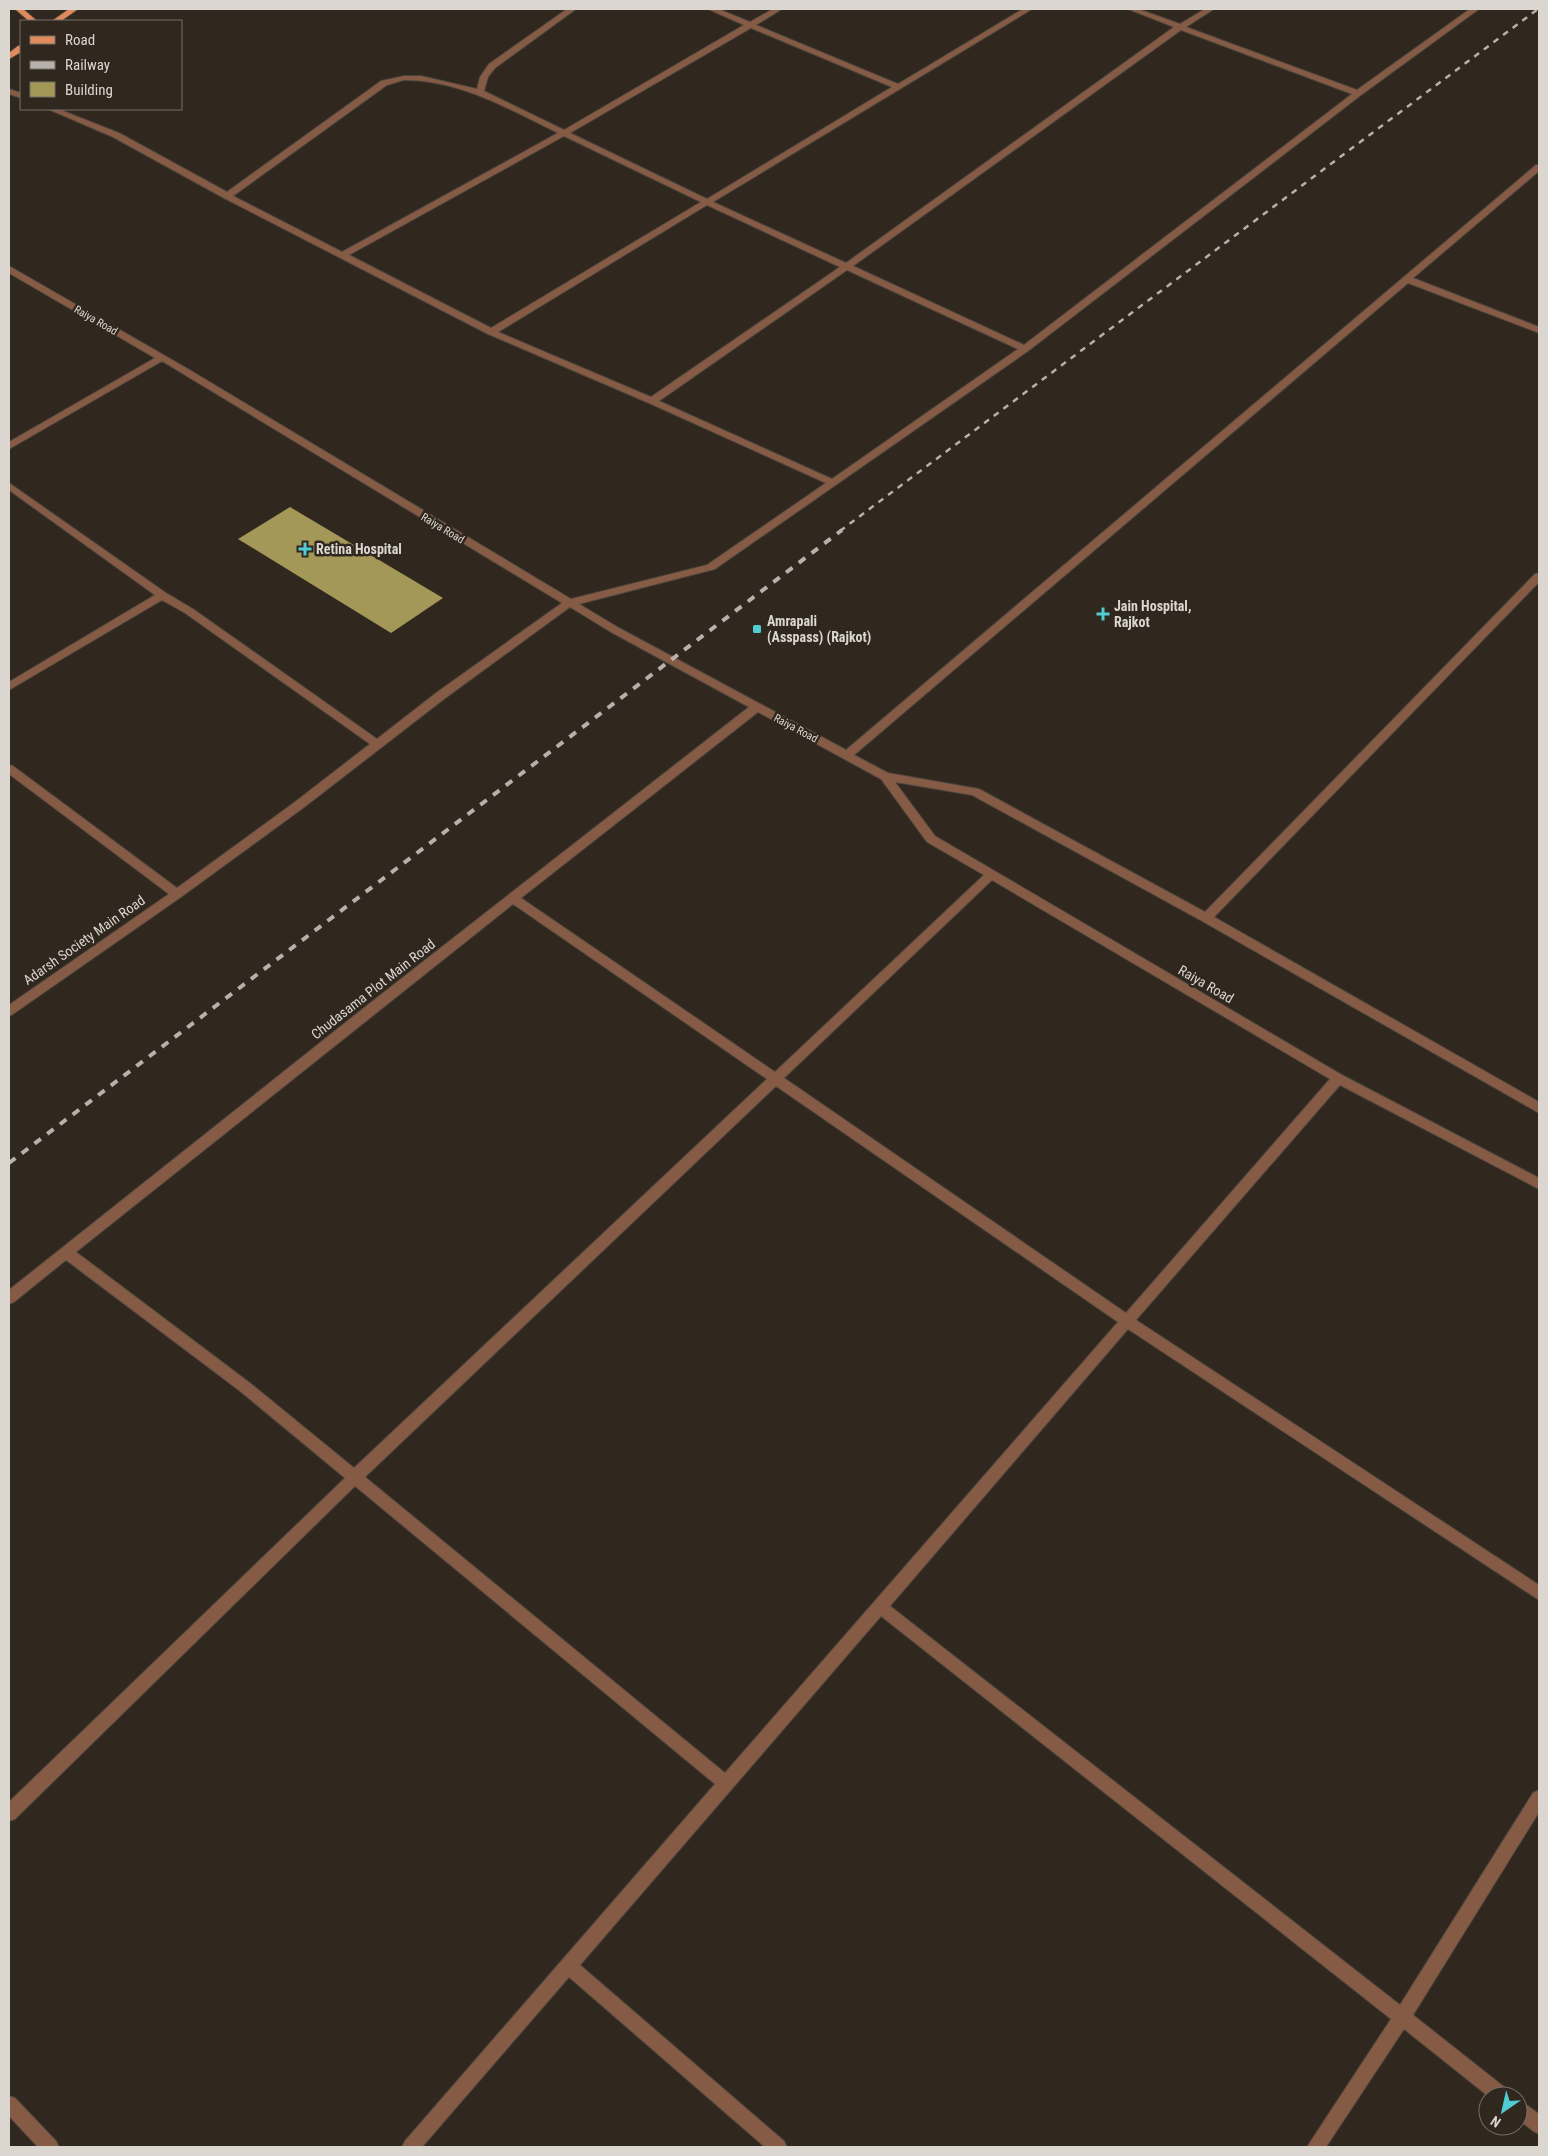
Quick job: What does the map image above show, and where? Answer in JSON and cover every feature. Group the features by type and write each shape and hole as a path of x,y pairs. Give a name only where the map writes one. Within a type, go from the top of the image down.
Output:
{"main road":[{"path":"19,9 32,20"},
{"path":"58,20 74,9"},
{"path":"9,69 11,56"}],"street":[{"path":"480,92 484,77 492,66 572,9"},
{"path":"712,9 898,87"},
{"path":"343,255 564,133 778,9"},
{"path":"491,332 1028,9"},
{"path":"1132,9 1358,93"},
{"path":"652,401 847,266 1180,27 1210,9"},
{"path":"569,603 711,566 1025,349 1358,93 1475,9"},
{"path":"227,196 384,83 404,78 421,78 480,92 707,202 1025,349"},
{"path":"54,110 116,135 227,196 491,332 652,401 833,483"},
{"path":"847,755 1539,168"},
{"name":"Raiya Road","path":"9,269 615,630 885,776 975,792 1206,918 1539,1108"},
{"path":"1407,279 1539,330"},
{"path":"9,446 161,358"},
{"path":"9,486 377,744"},
{"path":"1206,918 1539,576"},
{"path":"9,687 162,595"},
{"name":"Adarsh Society Main Road","path":"9,1011 177,894 299,805 440,696 569,603"},
{"name":"Chudasama Plot Main Road","path":"9,1298 757,707"},
{"path":"9,769 177,894"},
{"name":"Raiya Road","path":"885,776 931,838 1338,1078 1539,1184"},
{"path":"9,1813 355,1477 991,874"},
{"path":"513,898 1127,1321 1539,1594"},
{"path":"411,2147 1338,1078"},
{"path":"66,1252 245,1387 727,1784"},
{"path":"880,1607 1489,2086"},
{"path":"1316,2147 1402,2017 1539,1798"},
{"path":"569,1966 778,2147"},
{"path":"9,2104 50,2147"},
{"path":"1528,2116 1539,2125"}],"building":[{"path":"290,507 443,598 391,633 238,539"}],"railway":[{"path":"840,531 1538,9"},
{"path":"9,1163 842,530"}],"place":[{"name":"Retina Hospital","path":"305,549"},
{"name":"Jain Hospital, Rajkot","path":"1103,614"},
{"name":"Amrapali (Asspass) (Rajkot)","path":"757,629"}]}
